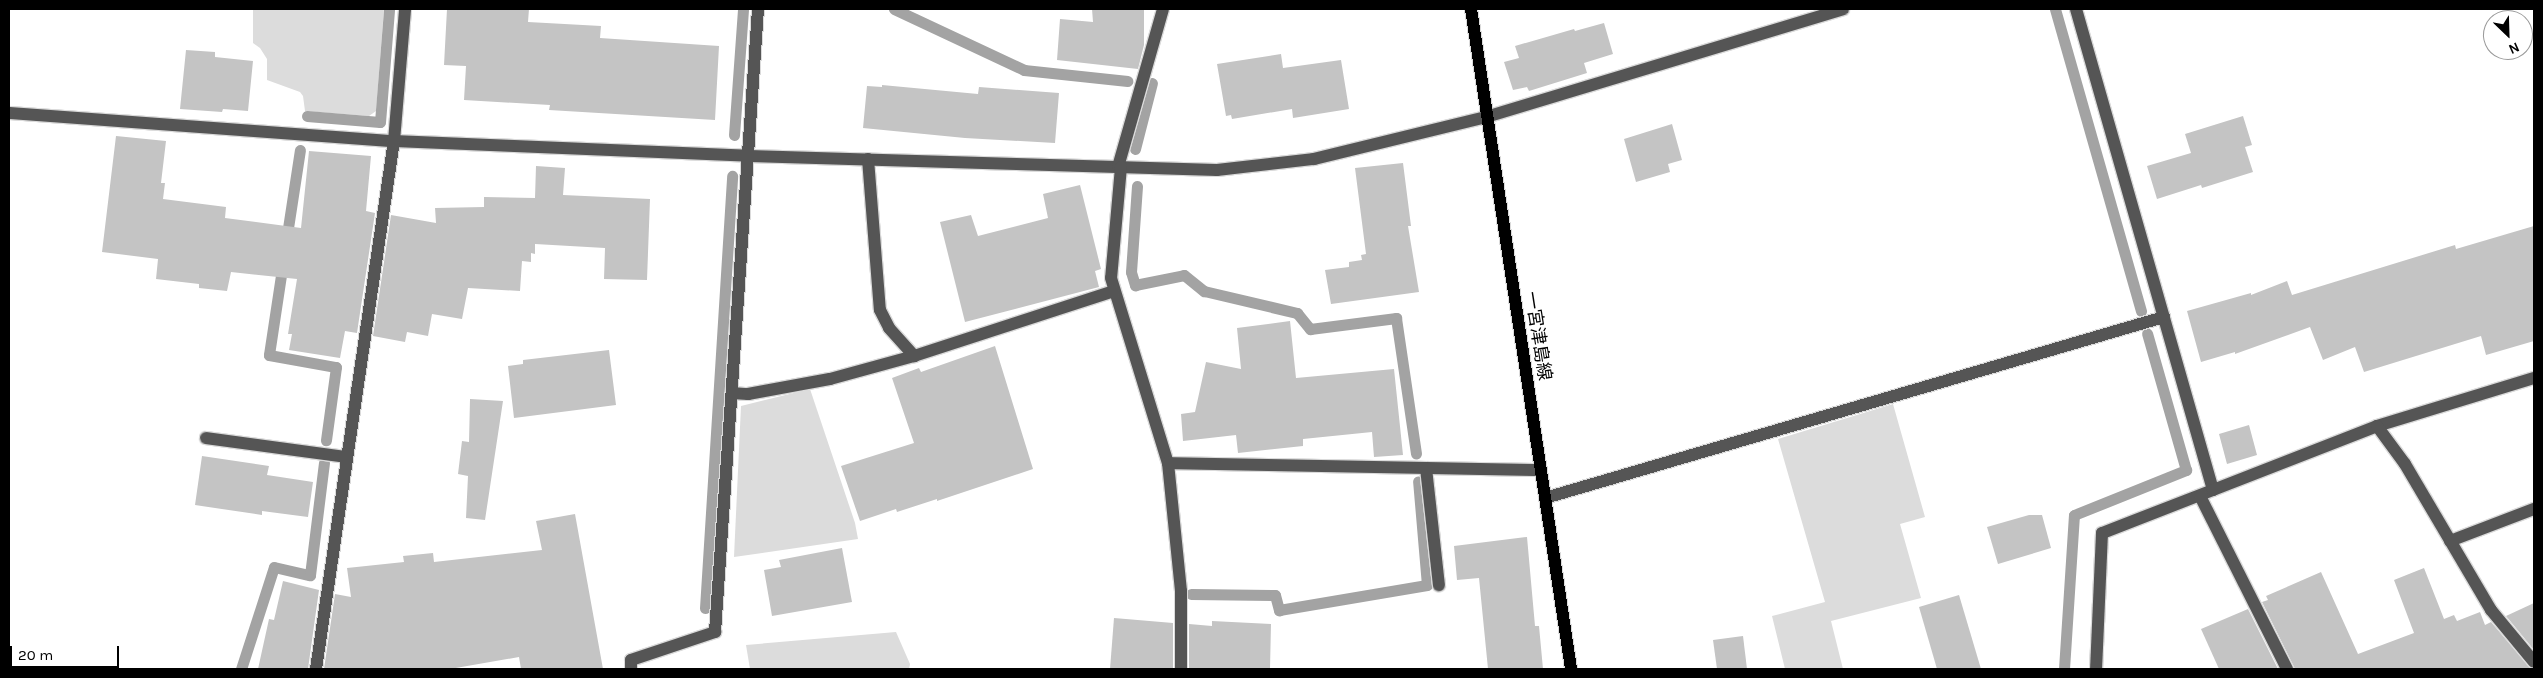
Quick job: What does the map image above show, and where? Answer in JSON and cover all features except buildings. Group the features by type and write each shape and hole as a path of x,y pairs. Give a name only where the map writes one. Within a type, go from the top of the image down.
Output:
{"main road":[{"name":"一宮津島線","path":"1471,9 1571,669"}],"street":[{"path":"316,669 394,141 405,9"},
{"path":"631,669 631,660 715,632 758,9"},
{"path":"1163,9 1120,167 1111,278 1168,463 1181,591 1181,669"},
{"path":"9,113 394,141 749,156 1217,170 1314,159 1486,118 1843,9"},
{"path":"2076,9 2213,490"},
{"path":"868,159 880,310 889,328 914,356"},
{"path":"732,393 748,394 830,379 914,356 1114,291"},
{"path":"1545,498 2164,317"},
{"path":"2096,669 2102,533 2377,426 2534,378"},
{"path":"2377,426 2405,464 2491,610 2534,662"},
{"path":"206,438 347,457"},
{"path":"1168,463 1541,470"},
{"path":"1426,468 1439,585"},
{"path":"2200,496 2287,669"},
{"path":"2450,541 2534,509"}],"shaded area":[{"path":"253,9 384,9 376,111 369,116 305,111 303,96 300,92 267,80 267,59 260,48 253,43"},
{"path":"810,389 855,523 858,539 734,557 741,406"},
{"path":"1893,404 1925,517 1900,524 1921,598 1831,621 1843,669 1785,669 1772,616 1825,602 1778,439"},
{"path":"896,632 910,664 909,669 750,669 746,645"}],"waterway":[{"path":"307,116 380,122 389,9"},
{"path":"734,135 743,9"},
{"path":"894,9 1024,70 1127,81"},
{"path":"2055,9 2141,311"},
{"path":"1135,149 1152,83"},
{"path":"286,241 300,150"},
{"path":"705,608 732,176"},
{"path":"1137,186 1131,272 1135,285 1184,275 1204,291 1297,313 1310,329 1396,318 1416,454"},
{"path":"283,262 269,355 336,367 326,440"},
{"path":"2064,669 2074,515 2186,470 2147,333"},
{"path":"241,669 274,567 310,575 324,463"},
{"path":"1191,594 1275,595 1279,610 1427,585 1418,481"}]}
